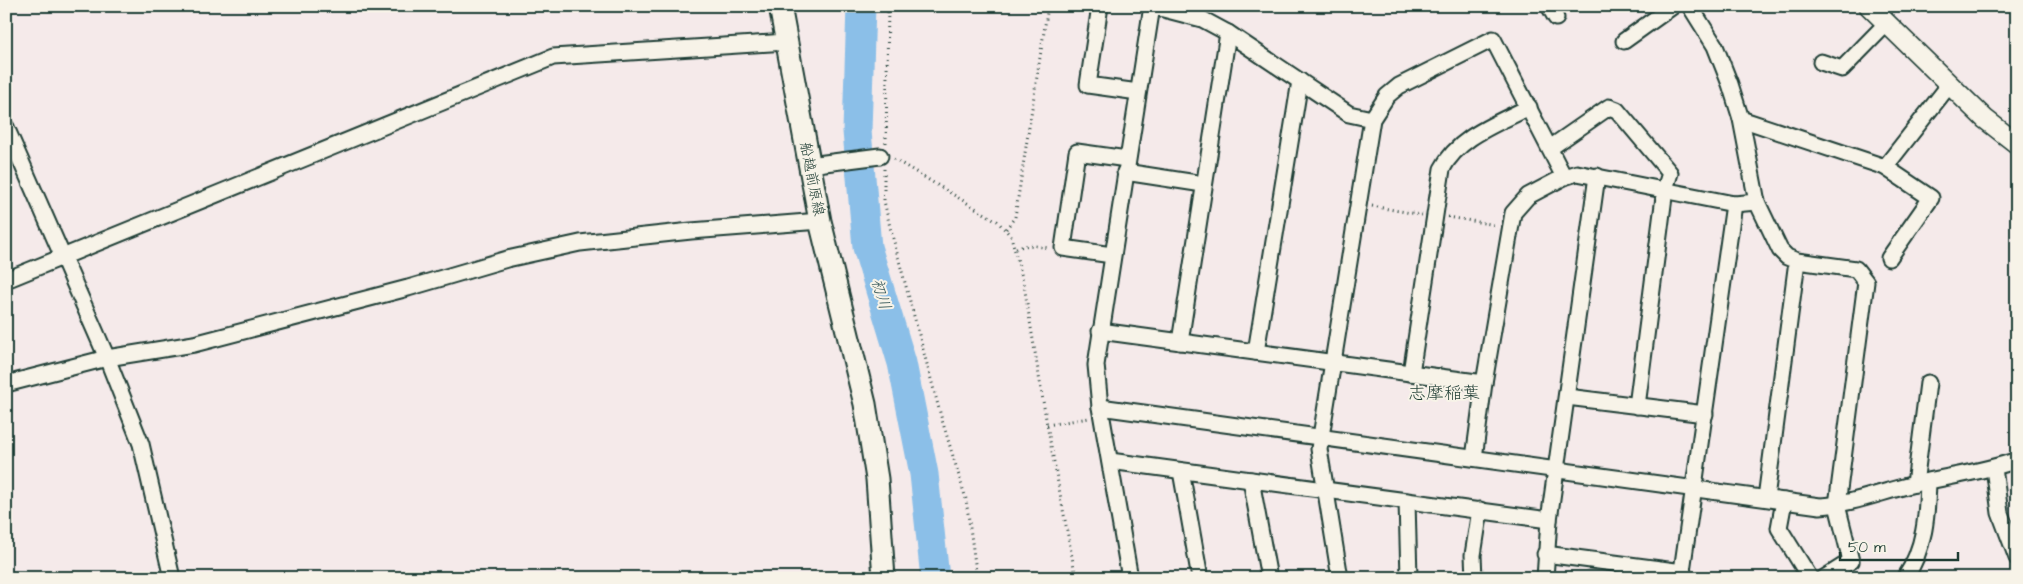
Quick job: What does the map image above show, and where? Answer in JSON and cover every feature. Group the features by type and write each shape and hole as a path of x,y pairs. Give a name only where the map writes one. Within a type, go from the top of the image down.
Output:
{"main road":[{"name":"船越前原線","path":"780,6 820,221 865,404 878,479 884,578"}],"street":[{"path":"1100,6 1088,85 1138,92"},
{"path":"1130,578 1101,411 1096,365 1152,6 1202,19 1228,33 1349,114 1372,119"},
{"path":"1624,42 1672,6"},
{"path":"1690,6 1715,46 1741,119 1757,202 1780,250 1787,257 1797,261 1856,269 1866,282 1837,505 1851,561 1824,578"},
{"path":"1869,6 1985,119 2017,144"},
{"path":"1822,62 1842,68 1887,23"},
{"path":"1180,342 1203,184 1228,33"},
{"path":"1340,578 1319,449 1372,119 1387,96 1399,86 1493,39 1564,177"},
{"path":"6,280 553,58 786,42"},
{"path":"1256,352 1300,81"},
{"path":"1885,167 1950,84"},
{"path":"1412,374 1442,169 1450,154 1463,142 1528,107"},
{"path":"1550,148 1609,107 1617,110 1670,173 1665,190 1637,406"},
{"path":"1741,119 1885,167 1931,198 1888,258"},
{"path":"6,127 107,358 141,444 172,578"},
{"path":"1112,255 1064,248 1077,152 1126,166 1203,184"},
{"path":"809,165 883,157"},
{"path":"1474,458 1484,383 1513,213 1528,196 1564,177 1577,173 1734,204 1757,202"},
{"path":"1545,578 1545,554 1549,520 1558,469 1597,176"},
{"path":"1545,554 1682,575 1734,204"},
{"path":"6,384 107,358 194,344 408,288 507,259 580,244 691,231 820,221"},
{"path":"1766,498 1797,261"},
{"path":"1100,331 1484,383"},
{"path":"1905,578 1911,569 1924,536 1922,482 1928,383"},
{"path":"1567,396 1705,414"},
{"path":"1101,411 1321,437 1820,506 1837,505 1922,482 1994,468 2017,460"},
{"path":"1110,461 1549,520"},
{"path":"1994,468 2000,513 2017,558"},
{"path":"1181,471 1200,578"},
{"path":"1251,480 1269,578"},
{"path":"1408,501 1409,578"},
{"path":"1784,501 1779,528 1810,578"},
{"path":"1474,578 1473,555 1480,510"}],"path":[{"path":"888,6 883,157 884,201 942,420 966,499 977,578"},
{"path":"1008,228 1013,222 1048,6"},
{"path":"883,157 894,159 1008,228 1018,247 1076,578"},
{"path":"1018,247 1025,245 1064,248"},
{"path":"1049,424 1101,411"}],"waterway":[{"name":"初川","path":"861,6 857,131 867,247 902,363 924,474 935,578"}],"district":[{"name":"志摩稲葉","path":"1444,393"}]}
